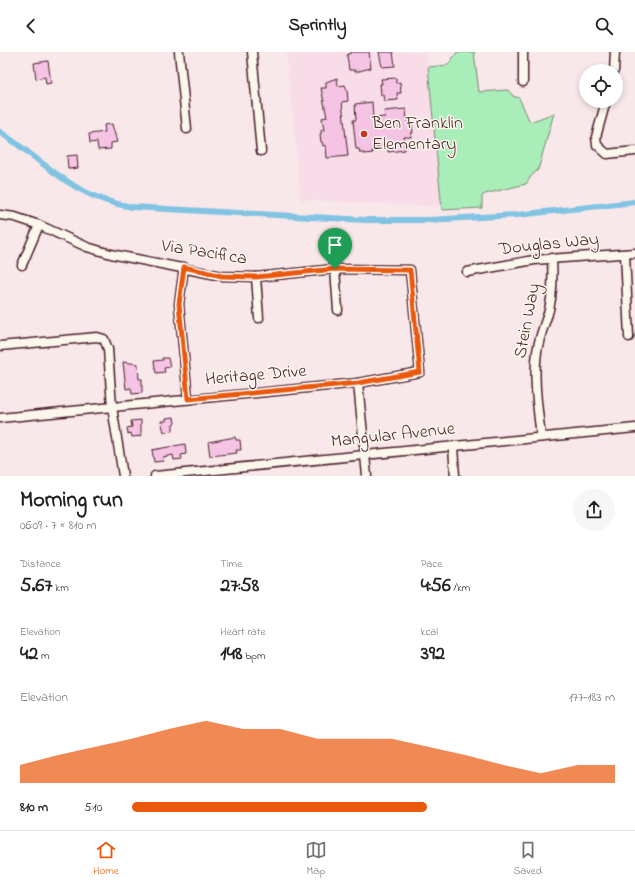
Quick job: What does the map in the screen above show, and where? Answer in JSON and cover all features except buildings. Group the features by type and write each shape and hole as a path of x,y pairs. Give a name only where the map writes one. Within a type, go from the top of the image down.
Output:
{"street":[{"path":"179,52 187,129"},
{"path":"252,52 261,151"},
{"path":"522,82 523,52"},
{"path":"614,64 615,52"},
{"path":"604,108 596,137 599,149 611,155 635,151"},
{"name":"Via Pacifica","path":"0,215 14,217 39,225 87,247 111,254 184,267 222,276 256,277 335,269 410,270 420,372"},
{"path":"22,265 39,225"},
{"name":"Douglas Way","path":"468,272 552,258 635,253"},
{"path":"625,254 629,337"},
{"name":"Stein Way","path":"541,437 535,376 541,334 549,310 553,284 552,258"},
{"path":"184,267 179,304 188,399"},
{"path":"335,269 338,310"},
{"path":"256,277 259,318"},
{"path":"0,346 96,337 104,339 108,349 112,407 123,476"},
{"name":"Heritage Drive","path":"0,418 358,383 420,372"},
{"path":"358,383 367,476"},
{"name":"Mangular Avenue","path":"155,476 635,428"},
{"path":"453,447 455,476"}],"shaded area":[{"name":"Ben Franklin Elementary","path":"286,52 426,52 442,207 301,200"}],"green space":[{"path":"457,52 474,52 479,92 508,90 513,96 519,98 530,122 554,113 538,170 532,175 526,184 485,194 482,196 482,208 442,210 428,67 448,65"}],"waterway":[{"path":"0,132 62,178 77,187 93,196 132,207 366,220 429,220 517,215 635,202"}],"place":[{"name":"Ben Franklin Elementary","path":"364,134"}],"route":[{"path":"184,267 222,276 256,277 335,269 410,270 420,372 358,383 188,399 179,304 184,267"}]}
